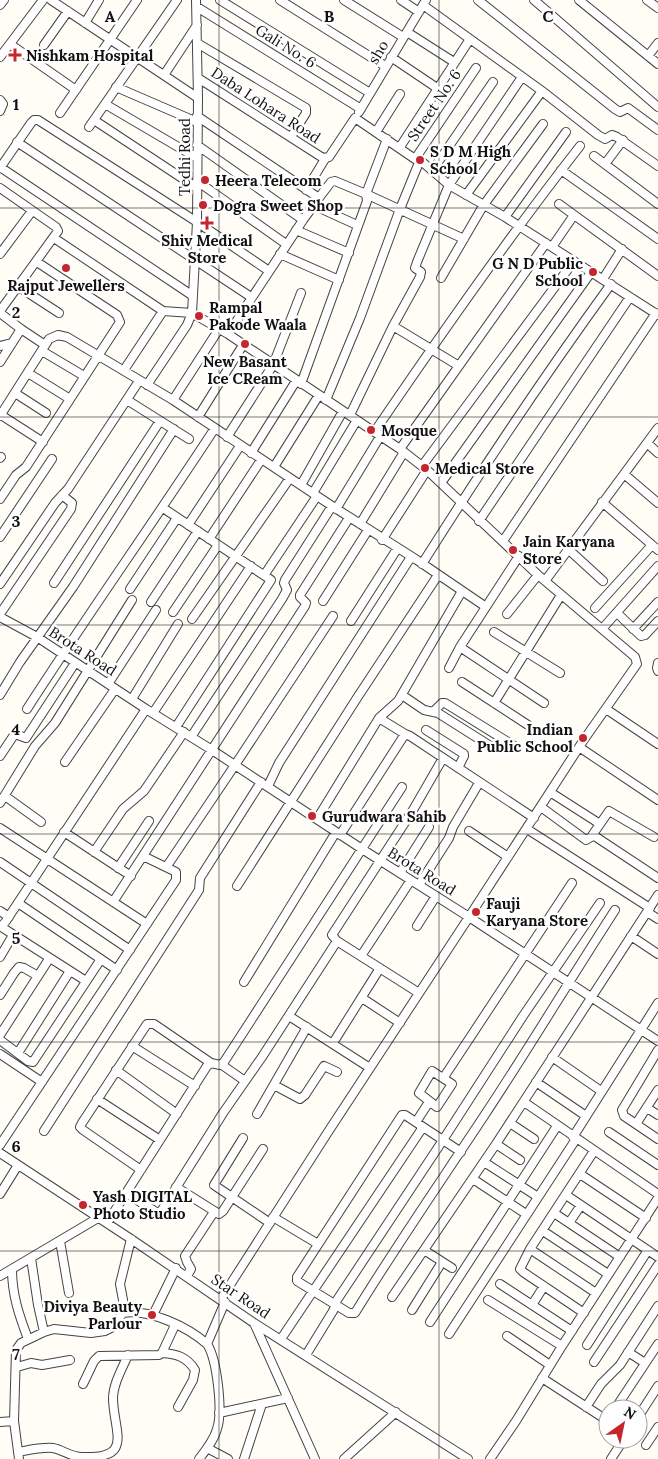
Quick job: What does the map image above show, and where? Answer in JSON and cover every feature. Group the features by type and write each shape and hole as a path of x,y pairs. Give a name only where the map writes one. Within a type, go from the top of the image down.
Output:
{"street":[{"path":"0,5 4,0"},
{"path":"0,56 43,0"},
{"path":"53,0 198,98"},
{"path":"85,23 99,0"},
{"path":"60,113 138,0"},
{"path":"89,128 177,0"},
{"path":"220,0 370,93"},
{"path":"280,0 385,66"},
{"path":"344,0 454,62"},
{"path":"401,0 423,6 542,91 602,138 607,139 612,135 623,140 658,166"},
{"path":"478,0 615,109 620,112 628,108 658,130"},
{"path":"534,0 658,107"},
{"path":"579,0 658,64"},
{"path":"647,0 658,8"},
{"name":"Tedhi Road","path":"192,313 197,222 198,145 196,4"},
{"name":"Gali No. 6","path":"196,4 361,109"},
{"name":"sho","path":"355,118 423,6"},
{"path":"44,45 68,11"},
{"path":"164,74 197,25"},
{"path":"400,147 448,70 470,39"},
{"path":"197,43 306,108 306,113 291,138"},
{"path":"648,56 658,43"},
{"path":"10,44 76,90"},
{"path":"391,57 437,88"},
{"name":"Street No. 6","path":"274,467 323,398 360,318 418,159 476,68"},
{"name":"Daba Lohara Road","path":"198,78 325,159 355,118"},
{"path":"301,485 347,413 420,277 421,272 415,267 449,185 522,78"},
{"path":"432,171 494,82"},
{"path":"116,87 198,119 319,198 316,202"},
{"path":"466,195 542,91"},
{"path":"376,132 400,94"},
{"path":"0,100 3,104 0,111"},
{"path":"105,104 197,158"},
{"path":"355,118 418,159 449,185 592,271 657,314 503,541"},
{"path":"193,296 0,167 34,120 38,120 197,222 269,271"},
{"path":"94,120 286,244"},
{"path":"441,278 483,206 543,124"},
{"path":"504,217 566,132"},
{"path":"251,453 298,382 349,253 357,225 367,201 366,194 387,138"},
{"path":"605,164 623,140"},
{"path":"17,142 251,297"},
{"path":"198,145 303,220"},
{"path":"94,852 123,809 144,792 187,735 282,599 287,590 284,583 285,580 334,508 431,348 519,226 580,146"},
{"path":"594,156 658,204"},
{"path":"306,190 325,159"},
{"path":"561,170 658,240"},
{"path":"228,334 286,244 331,182 335,181 366,194 464,239"},
{"path":"2,192 32,210 58,229 54,238 0,312 44,348 84,376"},
{"path":"316,202 357,225"},
{"path":"559,204 658,276"},
{"path":"0,254 32,210"},
{"path":"360,524 402,450 459,366 549,245 574,215"},
{"path":"296,230 349,253"},
{"path":"54,238 163,311 192,313 228,334 402,450 425,468 538,575 636,657 637,660 636,667 579,747 272,1220 223,1301 207,1344"},
{"path":"603,278 622,249"},
{"path":"280,254 339,280"},
{"path":"382,540 425,468 574,261"},
{"path":"0,499 16,475 26,467 84,376 119,326 121,320 37,262"},
{"path":"441,483 592,271"},
{"path":"422,564 460,503 570,340 612,284"},
{"path":"19,287 60,313"},
{"path":"227,437 274,365 301,293"},
{"path":"479,521 630,297"},
{"path":"124,370 163,311"},
{"path":"147,385 187,325 192,313"},
{"path":"394,326 459,366"},
{"path":"0,362 21,328"},
{"path":"173,400 218,329"},
{"path":"42,442 0,415 49,339 58,335 66,337 99,355 173,400 382,540 412,557 462,592 486,606"},
{"path":"0,346 12,343"},
{"path":"198,417 243,345"},
{"path":"28,373 70,399"},
{"path":"0,584 55,503 68,489 139,381"},
{"path":"15,393 46,413"},
{"path":"127,400 189,438"},
{"path":"265,574 315,495 357,420"},
{"path":"54,583 160,421"},
{"path":"27,709 100,597 163,508 215,428"},
{"path":"545,581 658,428"},
{"path":"0,695 37,637 78,579 174,429"},
{"path":"647,443 658,453"},
{"path":"188,525 240,446"},
{"path":"0,537 52,459"},
{"path":"209,539 261,460"},
{"path":"624,474 658,503"},
{"path":"192,619 290,478"},
{"path":"0,615 71,508 72,503 62,495"},
{"path":"595,608 655,548 602,502"},
{"path":"163,508 271,578 176,727"},
{"path":"130,589 177,518"},
{"path":"113,902 305,606 306,603 300,595 349,518"},
{"path":"323,601 368,530"},
{"path":"151,602 198,531"},
{"path":"173,612 218,545"},
{"path":"351,621 397,549"},
{"path":"568,549 603,581"},
{"path":"449,668 460,646 519,556"},
{"path":"44,1131 199,890 200,878 279,763 412,557"},
{"path":"86,981 1,926 18,904 64,832 250,566"},
{"path":"602,629 658,566"},
{"path":"237,886 438,575"},
{"path":"507,614 538,575"},
{"path":"317,819 380,718 402,695 462,592"},
{"path":"494,703 562,595"},
{"path":"41,822 2,800 35,746 55,723 132,600"},
{"path":"633,629 658,602"},
{"path":"65,762 156,610"},
{"path":"617,613 638,634 643,636 658,620"},
{"name":"Brota Road","path":"0,615 212,750 658,1041"},
{"path":"167,866 235,766 332,616"},
{"path":"132,699 178,624"},
{"path":"494,632 560,674"},
{"path":"460,646 544,703"},
{"path":"0,756 16,734 26,738 74,663"},
{"path":"658,664 656,668 658,670"},
{"path":"462,682 528,725"},
{"path":"402,695 424,710 438,713 496,749"},
{"path":"433,712 444,703 516,748"},
{"path":"606,709 657,740"},
{"path":"380,718 534,818"},
{"path":"426,730 464,754 458,768"},
{"path":"244,982 404,734"},
{"path":"579,747 658,800"},
{"path":"419,993 337,941 332,935 413,810 443,758"},
{"path":"419,886 449,838 452,826 479,783"},
{"path":"222,1065 402,787"},
{"path":"550,792 600,824"},
{"path":"541,807 584,839 589,839 607,812 612,811 654,838"},
{"path":"118,868 149,821"},
{"path":"400,873 429,827"},
{"path":"0,828 46,860 147,924"},
{"path":"527,829 648,910 658,919"},
{"path":"469,831 508,856"},
{"path":"64,832 131,876"},
{"path":"593,835 658,878"},
{"path":"0,1145 177,877 176,872 167,866 143,856"},
{"path":"0,862 130,950"},
{"path":"361,956 411,880"},
{"path":"444,1078 572,883"},
{"path":"392,1297 524,1102 658,895"},
{"path":"417,926 436,896"},
{"path":"306,1355 336,1305 337,1300 383,1229 600,903"},
{"path":"18,904 117,970"},
{"path":"461,1152 405,1115 402,1115 296,1279 336,1305 352,1314 355,1313 396,1247 461,1152 614,910"},
{"path":"0,911 9,917"},
{"path":"0,957 13,935"},
{"path":"632,936 658,954"},
{"path":"126,1193 159,1212 162,1210 337,941"},
{"path":"0,1035 50,959"},
{"path":"42,1082 0,1054 3,1042 28,1061 33,1062 101,959"},
{"path":"0,995 19,967 38,976"},
{"path":"333,1043 380,968"},
{"path":"18,1053 70,971"},
{"path":"362,998 400,1023"},
{"path":"449,1334 538,1197 601,1091 658,1003"},
{"path":"289,1016 370,1068"},
{"path":"141,1170 80,1127 147,1024 150,1023 169,1033 211,1063 222,1065 245,1081"},
{"path":"257,1114 307,1027"},
{"path":"132,1046 195,1086"},
{"path":"658,1050 622,1110 624,1116 658,1139"},
{"path":"552,1057 601,1091"},
{"path":"107,1224 211,1063"},
{"path":"274,1085 300,1099 305,1095 324,1066 337,1072"},
{"path":"116,1070 177,1114"},
{"path":"432,1071 444,1078 452,1084 437,1107 420,1095 419,1091 432,1071"},
{"path":"536,1082 586,1116"},
{"path":"636,1124 658,1090"},
{"path":"97,1099 160,1140"},
{"path":"281,1338 419,1124 428,1102"},
{"path":"524,1102 658,1194"},
{"path":"647,1108 658,1115"},
{"path":"510,1123 534,1139"},
{"path":"430,1322 557,1126"},
{"path":"609,1132 658,1166"},
{"path":"243,1138 214,1185 232,1198 318,1244"},
{"path":"496,1144 520,1160"},
{"path":"176,1187 219,1214 232,1198 263,1149"},
{"path":"584,1313 520,1269 530,1249 594,1151"},
{"name":"Star Road","path":"0,1154 176,1268 254,1323 281,1338 468,1459"},
{"path":"484,1162 538,1197"},
{"path":"0,1194 18,1166"},
{"path":"580,1174 646,1218"},
{"path":"473,1179 526,1214"},
{"path":"566,1195 655,1253 587,1345"},
{"path":"490,1459 658,1198"},
{"path":"569,1223 581,1205"},
{"path":"187,1276 191,1269 185,1256 214,1212"},
{"path":"554,1213 620,1257"},
{"path":"0,1276 98,1218"},
{"path":"543,1231 608,1274"},
{"path":"128,1355 115,1387 113,1398 118,1440 110,1454 83,1457 72,1456 55,1448 18,1455 14,1421 16,1350 21,1343 44,1332 62,1329 91,1333 106,1331 111,1328 123,1313 120,1284 131,1239"},
{"path":"60,1241 69,1293"},
{"path":"530,1249 596,1293"},
{"path":"424,1250 452,1268"},
{"path":"30,1258 44,1332"},
{"path":"412,1310 442,1262"},
{"path":"594,1362 658,1265"},
{"path":"153,1316 176,1268"},
{"path":"12,1269 13,1291 28,1339"},
{"path":"500,1284 572,1331"},
{"path":"532,1305 544,1286"},
{"path":"488,1300 562,1346"},
{"path":"586,1407 602,1384 615,1372 658,1306"},
{"path":"123,1313 130,1312 153,1316 175,1324 200,1337 207,1344 214,1360 220,1420 217,1431 199,1459"},
{"path":"254,1323 315,1459"},
{"path":"162,1353 175,1324"},
{"path":"507,1336 550,1365"},
{"path":"622,1399 658,1344"},
{"path":"628,1352 645,1363"},
{"path":"83,1384 94,1361 99,1356 159,1355 162,1353 181,1356 187,1359 195,1370 193,1380 178,1407"},
{"path":"16,1367 31,1363 39,1366 70,1360"},
{"path":"542,1378 598,1415"},
{"path":"648,1402 658,1386"},
{"path":"219,1413 288,1398"},
{"path":"244,1459 262,1404"},
{"path":"344,1459 396,1412"},
{"path":"0,1422 14,1421"},
{"path":"648,1442 658,1427"},
{"path":"207,1448 228,1459"}],"place":[{"name":"Nishkam Hospital","path":"15,55"},
{"name":"S D M High School","path":"420,160"},
{"name":"Heera Telecom","path":"205,180"},
{"name":"Dogra Sweet Shop","path":"203,205"},
{"name":"Shiv Medical Store","path":"207,223"},
{"name":"Rajput Jewellers","path":"66,268"},
{"name":"G N D Public School","path":"593,272"},
{"name":"Rampal Pakode Waala","path":"199,316"},
{"name":"New Basant Ice CReam","path":"245,344"},
{"name":"Mosque","path":"371,430"},
{"name":"Medical Store","path":"425,468"},
{"name":"Jain Karyana Store","path":"513,550"},
{"name":"Indian Public School","path":"583,738"},
{"name":"Gurudwara Sahib","path":"312,816"},
{"name":"Fauji Karyana Store","path":"476,912"},
{"name":"Yash DIGITAL Photo Studio","path":"83,1205"},
{"name":"Diviya Beauty Parlour","path":"152,1315"}]}
